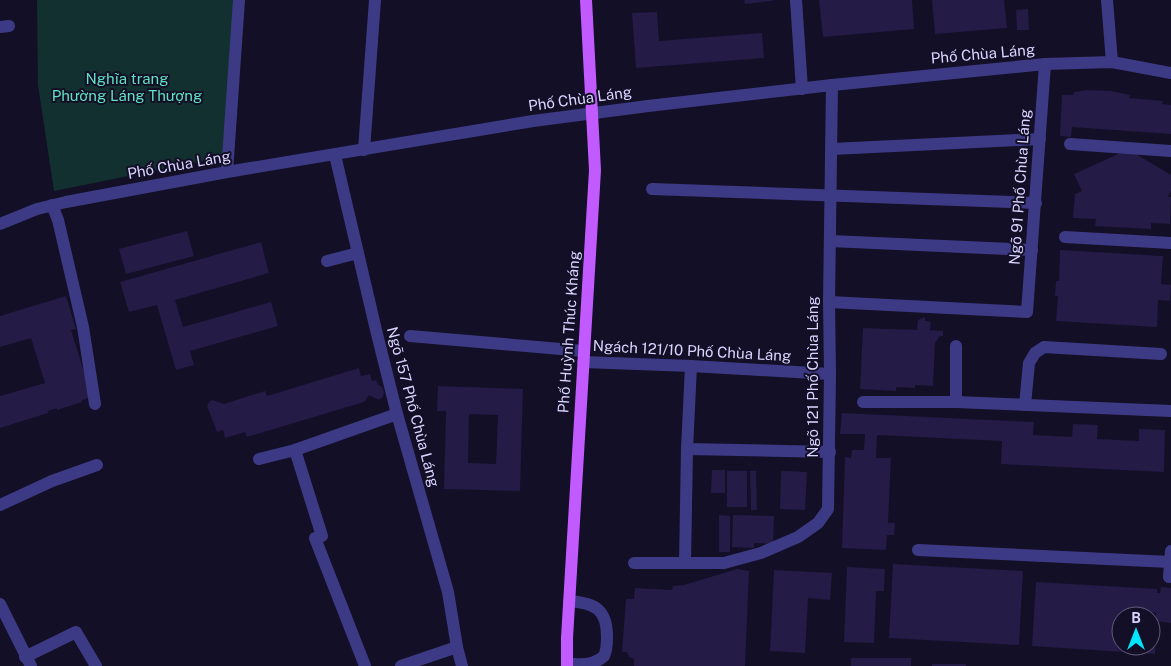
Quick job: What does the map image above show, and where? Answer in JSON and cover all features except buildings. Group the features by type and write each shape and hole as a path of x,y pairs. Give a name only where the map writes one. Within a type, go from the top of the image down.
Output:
{"main road":[{"name":"Phố Huỳnh Thúc Kháng","path":"568,665 569,602 595,170 586,0"}],"street":[{"path":"227,172 239,0"},
{"path":"364,150 375,0"},
{"path":"796,0 802,89"},
{"path":"1107,0 1112,62"},
{"name":"Phố Chùa Láng","path":"0,224 52,205 227,172 533,121 832,85 1045,64 1112,62 1171,73"},
{"name":"Ngõ 91 Phố Chùa Láng","path":"829,302 1027,312 1045,64"},
{"name":"Ngõ 121 Phố Chùa Láng","path":"634,563 724,563 761,553 798,537 818,523 828,509 832,85"},
{"path":"832,148 1040,139"},
{"path":"1070,144 1171,151"},
{"name":"Ngõ 157 Phố Chùa Láng","path":"335,155 397,414 448,592 462,666"},
{"path":"652,189 1036,204"},
{"path":"52,205 58,220 83,327 95,404"},
{"path":"1066,237 1171,243"},
{"path":"830,241 1032,250"},
{"path":"328,261 358,253"},
{"name":"Ngách 121/10 Phố Chùa Láng","path":"410,336 583,357 691,366 830,374"},
{"path":"956,346 956,402"},
{"path":"1025,405 1029,363 1035,353 1044,347 1161,354"},
{"path":"685,563 691,366"},
{"path":"863,402 956,402 1171,411"},
{"path":"259,460 295,450 397,414"},
{"path":"295,450 322,536 315,538 365,666"},
{"path":"687,450 830,452"},
{"path":"0,504 52,481 97,465"},
{"path":"918,550 1170,557 1169,578"},
{"path":"568,665 597,662 604,656 607,642 605,618 599,610 582,602 569,602"},
{"path":"0,604 28,661 76,632 96,666"},
{"path":"401,666 457,647"}],"green space":[{"name":"Nghĩa trang Phường Láng Thượng","path":"37,0 234,0 223,157 54,191 38,85"}]}
